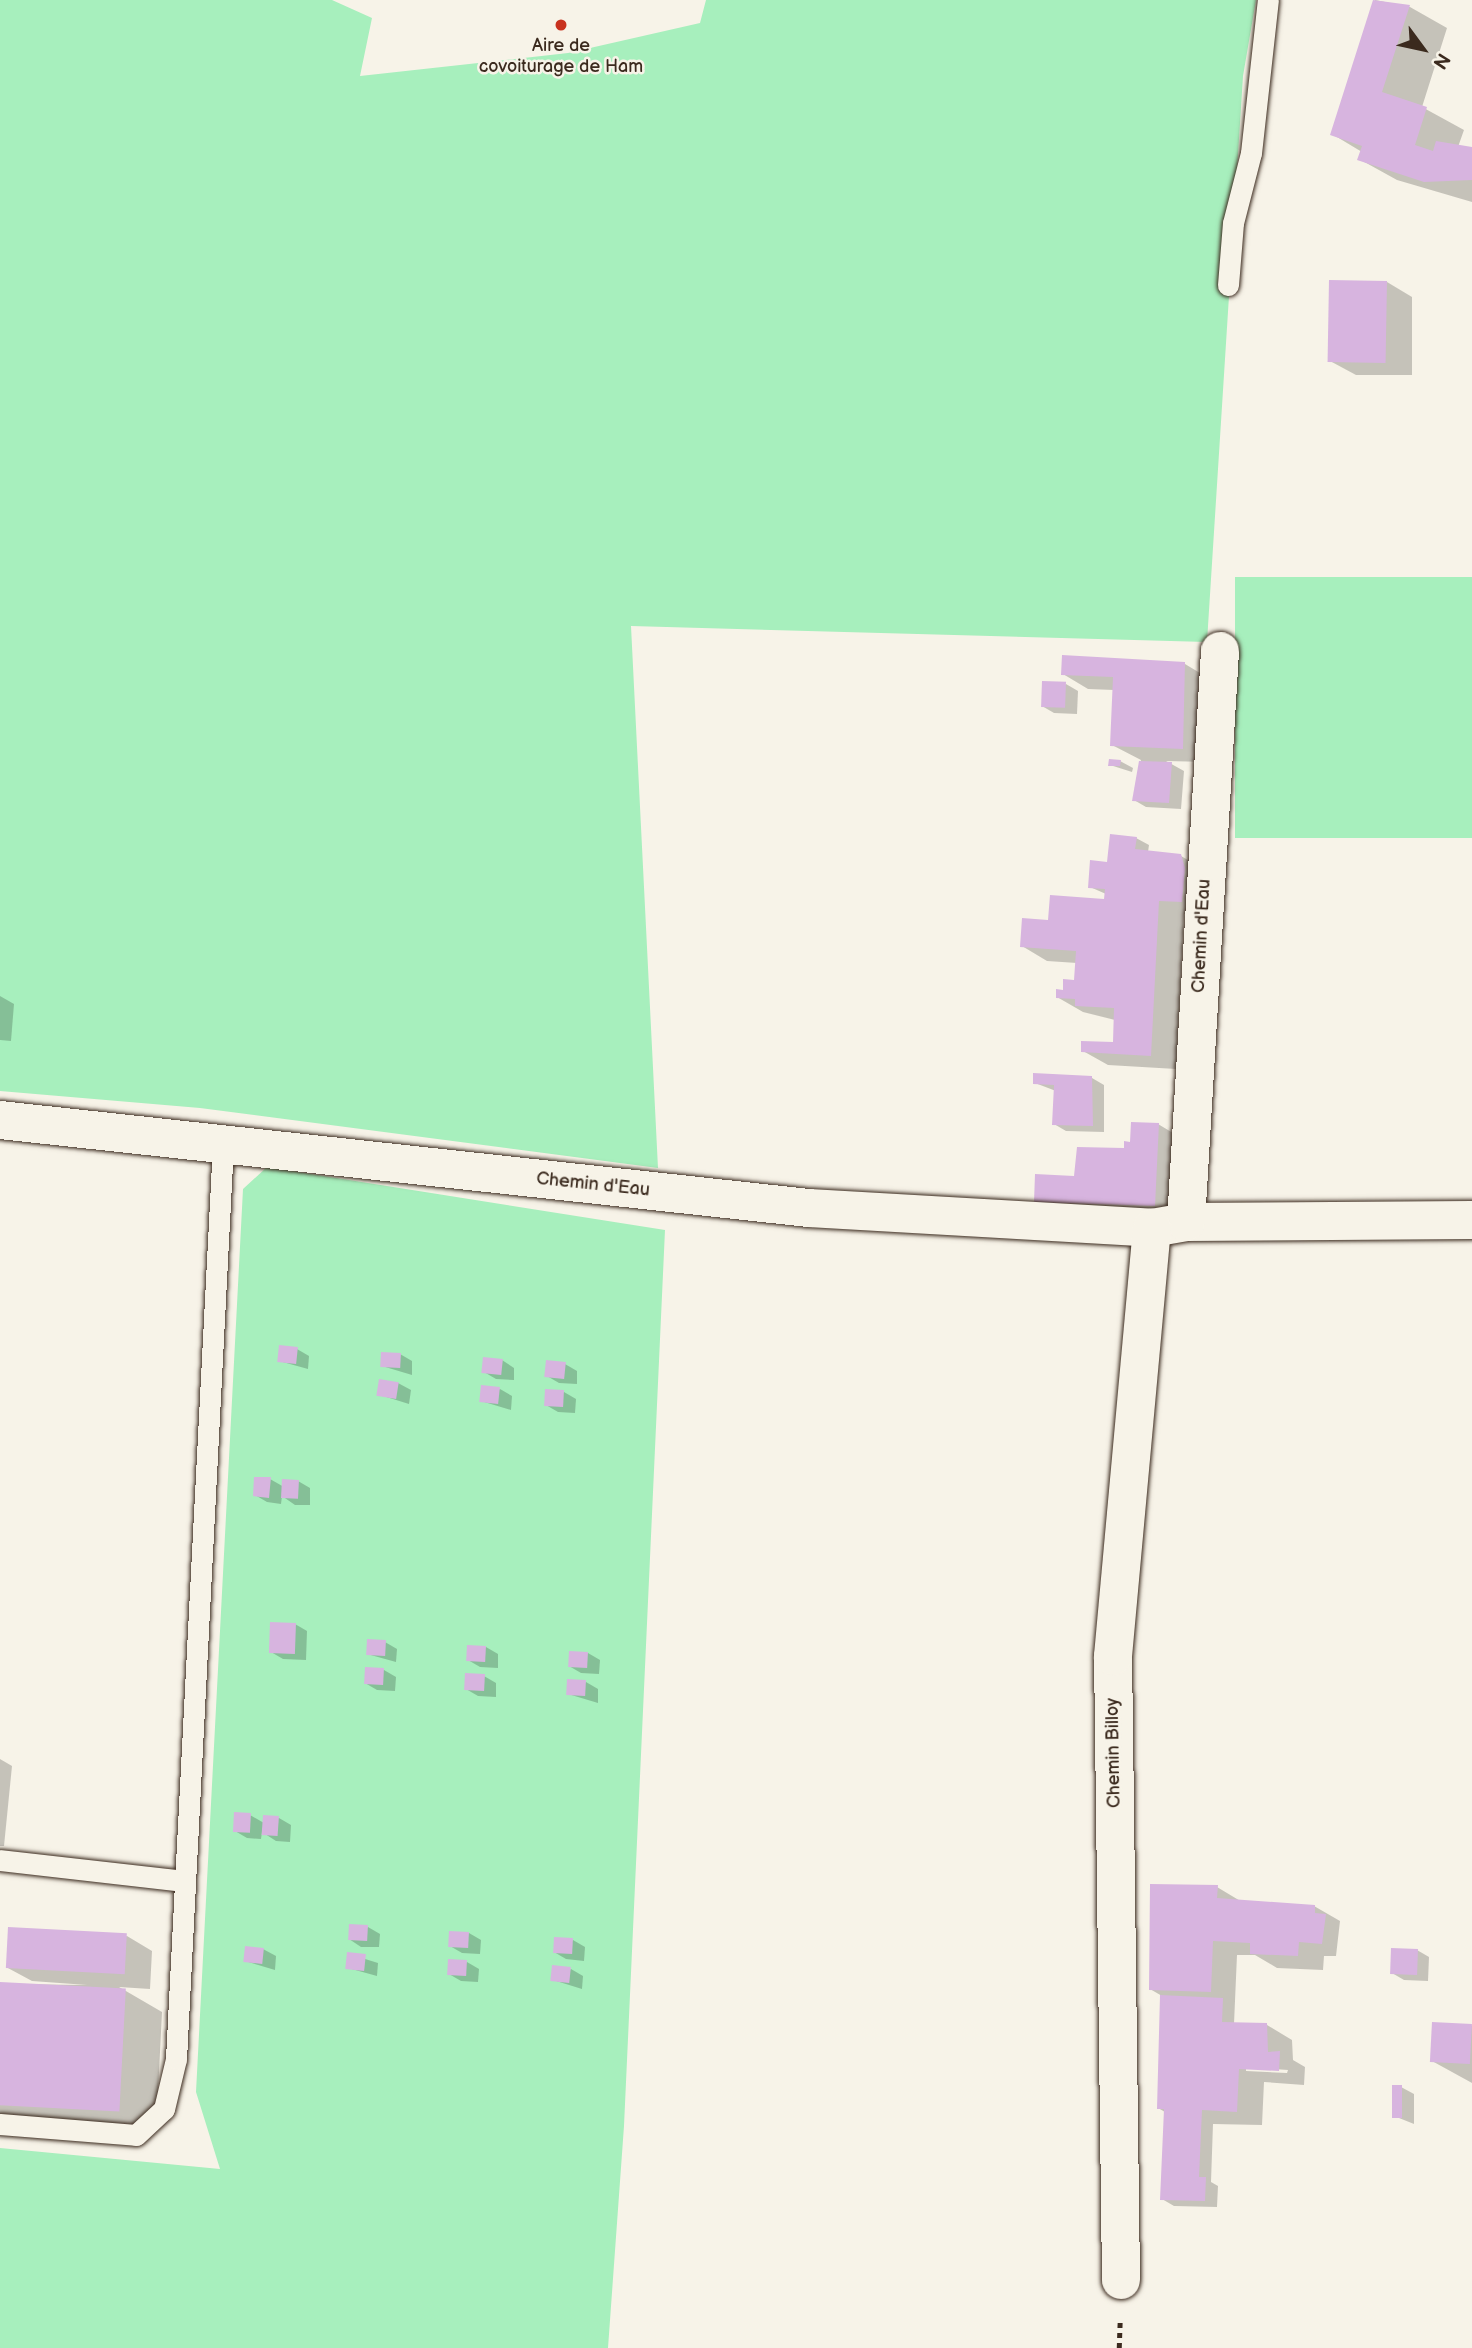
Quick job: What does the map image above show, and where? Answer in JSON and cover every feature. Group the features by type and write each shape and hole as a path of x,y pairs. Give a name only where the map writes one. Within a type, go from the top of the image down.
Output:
{"street":[{"name":"Chemin d'Eau","path":"1169,1225 1220,651"},
{"name":"Chemin d'Eau","path":"0,1120 809,1208 1169,1225 1472,1220"},
{"name":"Chemin Billoy","path":"1121,2280 1113,1656 1169,1225"}],"lane":[{"path":"1228,285 1233,223 1251,153 1268,0"},
{"path":"0,2124 135,2135 164,2109 176,2059 223,1144"},
{"path":"0,1860 185,1881"}],"green space":[{"path":"0,0 332,0 372,18 360,76 568,53 700,23 706,0 1256,0 1243,76 1207,642 631,626 658,1168 200,1108 0,1091"},
{"path":"1235,577 1472,577 1472,838 1235,838"},
{"path":"267,1167 665,1230 624,2126 608,2348 0,2348 0,2148 220,2169 196,2092 243,1189"}],"building":[{"path":"1373,0 1410,5 1382,92 1427,107 1415,145 1433,151 1436,141 1472,147 1472,180 1424,182 1357,160 1362,146 1330,135"},
{"path":"1329,280 1387,281 1386,363 1328,362"},
{"path":"1062,655 1185,662 1183,749 1110,746 1113,677 1061,675"},
{"path":"1042,681 1066,682 1065,708 1041,707"},
{"path":"1109,759 1121,760 1120,766 1108,766"},
{"path":"1139,761 1172,762 1169,803 1132,801"},
{"path":"1110,834 1137,837 1135,849 1181,854 1185,868 1182,902 1159,901 1151,1056 1081,1052 1081,1041 1113,1042 1114,1008 1075,1006 1075,999 1056,998 1056,989 1063,990 1063,979 1074,980 1076,951 1020,947 1022,918 1048,920 1050,895 1104,899 1105,889 1088,888 1090,860 1107,862"},
{"path":"1033,1073 1092,1076 1093,1126 1052,1125 1054,1085 1033,1084"},
{"path":"1131,1122 1159,1123 1155,1206 1034,1202 1035,1174 1074,1176 1077,1147 1124,1148 1124,1141 1130,1142"},
{"path":"279,1345 298,1347 296,1364 277,1362"},
{"path":"381,1352 401,1353 400,1368 380,1367"},
{"path":"483,1357 503,1359 501,1375 481,1373"},
{"path":"546,1360 566,1362 564,1379 544,1377"},
{"path":"379,1379 399,1382 396,1399 376,1396"},
{"path":"481,1385 500,1387 498,1404 479,1402"},
{"path":"545,1389 564,1390 563,1407 544,1406"},
{"path":"254,1477 271,1477 269,1498 253,1496"},
{"path":"282,1479 299,1480 298,1499 281,1498"},
{"path":"270,1622 296,1623 295,1654 269,1653"},
{"path":"367,1639 386,1640 385,1656 366,1655"},
{"path":"467,1645 486,1646 485,1662 466,1661"},
{"path":"569,1651 588,1652 587,1668 568,1667"},
{"path":"365,1667 384,1668 383,1685 364,1684"},
{"path":"465,1673 485,1674 484,1691 464,1690"},
{"path":"567,1679 586,1680 585,1696 566,1695"},
{"path":"234,1812 251,1813 250,1833 233,1832"},
{"path":"263,1815 279,1816 278,1836 262,1835"},
{"path":"1150,1884 1218,1885 1217,1898 1315,1905 1315,1913 1326,1914 1322,1944 1299,1942 1298,1956 1250,1954 1250,1943 1213,1941 1211,1992 1149,1990"},
{"path":"349,1924 368,1925 367,1941 348,1940"},
{"path":"8,1927 127,1933 125,1974 6,1968"},
{"path":"449,1931 469,1932 468,1948 448,1947"},
{"path":"554,1937 573,1938 572,1954 553,1953"},
{"path":"245,1946 264,1948 262,1964 243,1962"},
{"path":"1391,1948 1418,1949 1417,1975 1390,1974"},
{"path":"347,1952 366,1954 364,1971 345,1969"},
{"path":"448,1959 467,1960 466,1976 447,1975"},
{"path":"552,1965 571,1967 569,1983 550,1981"},
{"path":"0,1982 126,1989 119,2111 0,2105"},
{"path":"1160,1995 1223,1998 1222,2022 1267,2023 1268,2052 1280,2051 1279,2071 1239,2069 1237,2112 1202,2110 1199,2177 1206,2177 1205,2201 1160,2200 1164,2109 1157,2109"},
{"path":"1432,2022 1472,2024 1470,2064 1430,2062"},
{"path":"1392,2085 1402,2085 1402,2118 1392,2118"}],"place":[{"name":"Aire de covoiturage de Ham","path":"561,25"}]}
